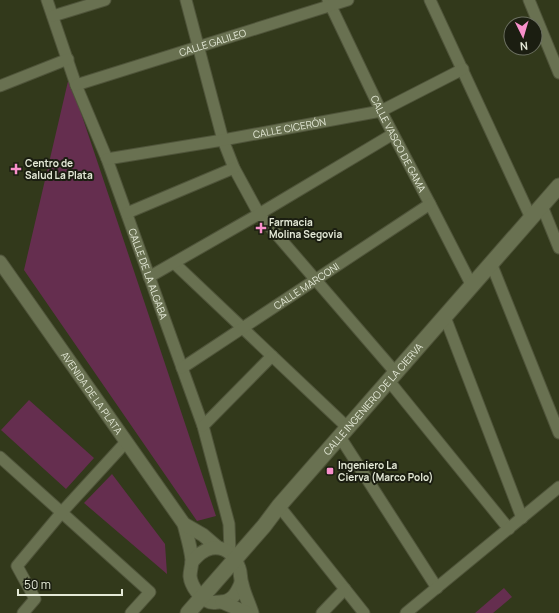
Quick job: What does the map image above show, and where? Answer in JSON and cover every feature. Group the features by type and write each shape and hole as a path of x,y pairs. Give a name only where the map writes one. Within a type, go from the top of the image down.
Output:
{"main road":[{"name":"CALLE INGENIERO DE LA CIERVA","path":"188,613 202,597 232,556 279,506 559,186"}],"street":[{"name":"CALLE DE LA ALGABA","path":"47,0 76,85 107,159 203,426 229,524 232,556"},
{"path":"53,16 105,0"},
{"path":"186,0 224,140 234,168 259,214 315,280 392,377 509,529"},
{"name":"CALLE GALILEO","path":"76,85 330,3 348,0"},
{"path":"430,0 531,218"},
{"path":"529,0 559,73"},
{"name":"CALLE VASCO DE GAMA","path":"330,3 381,111 472,286"},
{"path":"0,86 68,59"},
{"name":"CALLE CICERÓN","path":"107,159 224,140 381,111 463,69"},
{"path":"149,276 259,214 393,134"},
{"path":"127,214 234,168"},
{"name":"CALLE MARCONI","path":"182,368 430,204"},
{"path":"542,206 559,248"},
{"name":"AVENIDA DE LA PLATA","path":"0,262 184,524"},
{"path":"174,262 272,356 344,432 437,588"},
{"path":"492,263 559,433"},
{"path":"445,317 522,518"},
{"path":"203,426 272,356"},
{"path":"23,613 35,599 17,566 62,512 126,442"},
{"path":"0,457 150,592 131,613"},
{"path":"406,613 559,488"},
{"path":"279,506 364,613"},
{"path":"184,524 203,535 217,547"},
{"path":"184,524 189,541 192,562 190,576 194,588 202,597 211,602 222,602 232,598 238,592 241,583"},
{"path":"192,562 198,554 207,549 217,547 224,548 232,556 240,569 241,583 252,613"},
{"path":"322,613 345,589"},
{"path":"222,602 247,613"}],"shaded area":[{"path":"69,77 216,516 197,521 24,270"},
{"path":"29,400 94,458 66,489 1,430"},
{"path":"112,474 165,544 167,574 84,503"},
{"path":"504,588 512,597 493,613 475,613"}],"place":[{"name":"Centro de Salud La Plata","path":"16,169"},
{"name":"Farmacia Molina Segovia","path":"261,228"},
{"name":"Ingeniero La Cierva (Marco Polo)","path":"330,471"}]}
